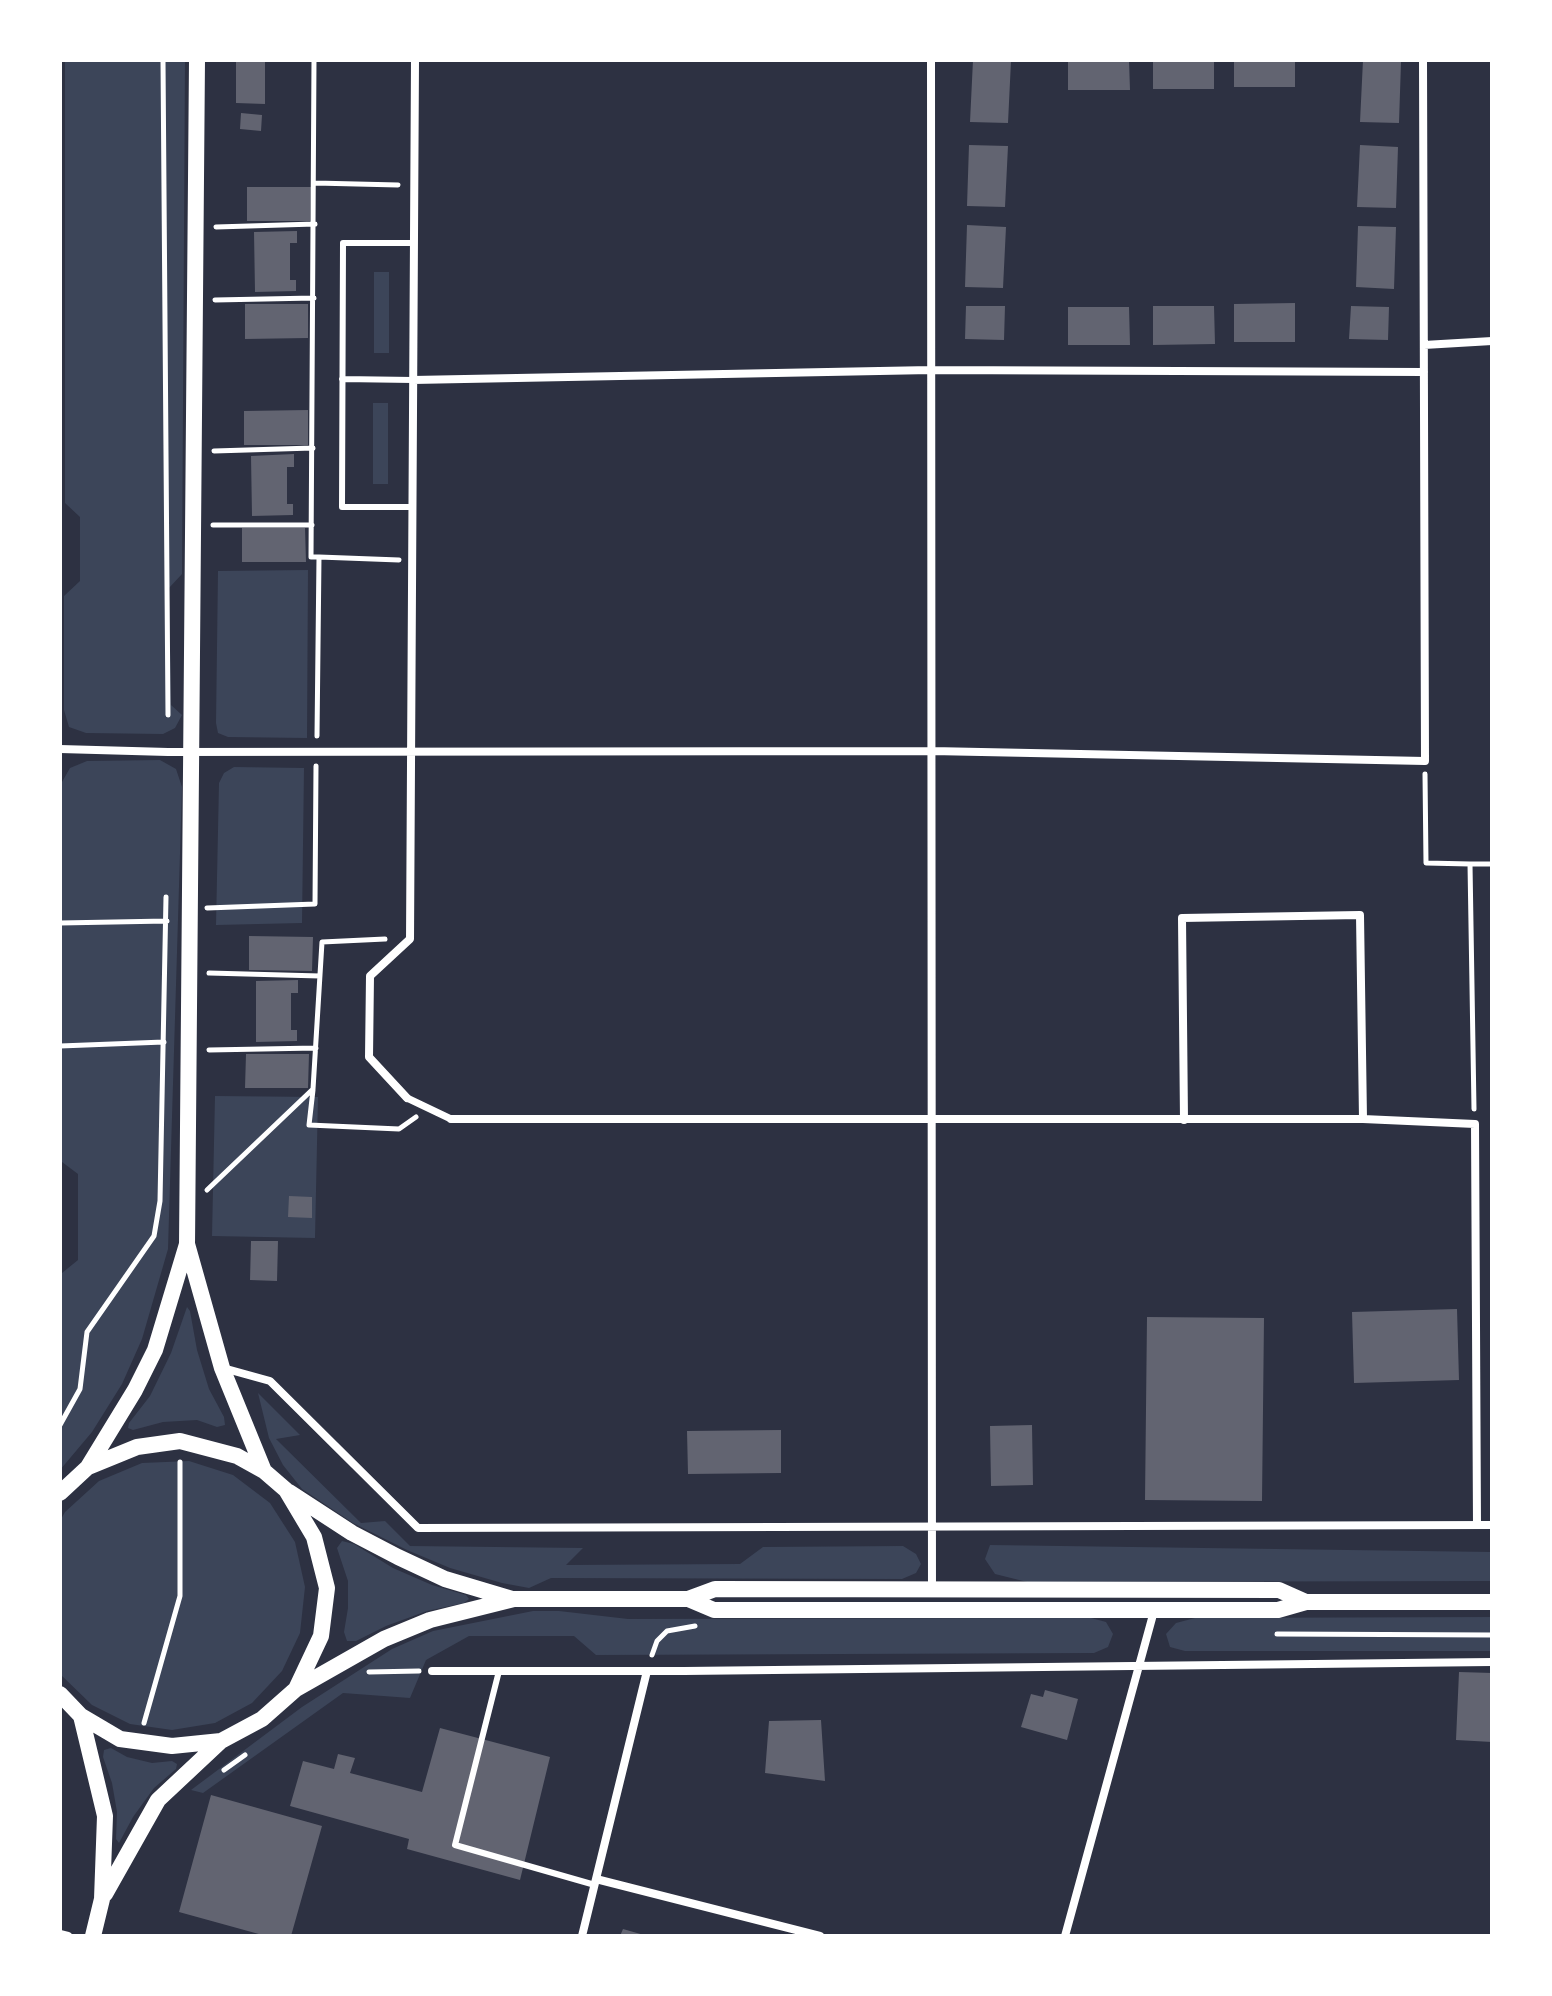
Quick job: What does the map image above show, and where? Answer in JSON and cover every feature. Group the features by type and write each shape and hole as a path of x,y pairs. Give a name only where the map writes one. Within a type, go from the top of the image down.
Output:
{"main road":[{"path":"197,60 187,1244 222,1368 264,1471"},
{"path":"60,1493 88,1467 135,1390 155,1350 187,1244"},
{"path":"88,1467 137,1447 180,1441 237,1456 264,1471 286,1490 352,1533 398,1557 445,1579 514,1599"},
{"path":"286,1490 314,1537 327,1588 321,1636 296,1689"},
{"path":"102,1899 158,1800 221,1741 262,1719 296,1689 384,1639 430,1620 514,1599 688,1599 715,1589 1279,1590 1306,1602"},
{"path":"688,1599 714,1610 1278,1610 1306,1602 1492,1602"},
{"path":"60,1694 81,1716 120,1739 172,1746 221,1741"},
{"path":"81,1716 105,1816 102,1899 93,1936"}],"street":[{"path":"415,60 410,939 370,976 369,1057 407,1098 451,1119 1363,1119 1475,1124 1477,1525"},
{"path":"931,60 932,1590"},
{"path":"60,749 932,751 1425,761 1423,60"},
{"path":"1424,345 1492,341"},
{"path":"413,380 931,370 1424,372"},
{"path":"1184,1120 1182,918 1360,915 1363,1119"},
{"path":"222,1368 270,1381 418,1528 1492,1525"},
{"path":"1065,1936 1154,1610"},
{"path":"432,1671 1492,1662"},
{"path":"582,1936 647,1671"},
{"path":"595,1882 820,1936"},
{"path":"60,1934 68,1936"}],"lane":[{"path":"412,507 342,507 342,379 343,243 413,243"},
{"path":"342,379 413,380"},
{"path":"499,1671 455,1845 595,1882"}],"path":[{"path":"314,60 311,557 412,560"},
{"path":"315,183 414,185"},
{"path":"196,227 315,224"},
{"path":"195,301 314,298"},
{"path":"194,452 313,448"},
{"path":"193,525 312,525"},
{"path":"60,923 166,921 204,908 315,904 319,557"},
{"path":"1425,761 1426,863 1492,864"},
{"path":"1470,864 1475,1124"},
{"path":"410,939 322,942 309,1125 399,1129 429,1108"},
{"path":"189,973 320,976"},
{"path":"187,1209 313,1089"},
{"path":"138,1742 180,1596 180,1441"},
{"path":"356,1678 368,1672 432,1671"},
{"path":"218,1774 250,1751"}],"shaded area":[{"path":"65,60 185,60 182,574 169,588 171,705 182,715 175,728 163,734 86,733 69,727 64,710 64,596 80,581 80,517 65,503"},
{"path":"374,272 389,272 389,353 374,353"},
{"path":"373,403 388,403 388,484 373,484"},
{"path":"308,570 307,738 228,737 218,733 218,571"},
{"path":"160,760 176,769 182,787 168,1249 142,1339 122,1384 92,1432 60,1470 62,1273 78,1260 78,1174 62,1162 62,782 70,768 87,761"},
{"path":"234,767 304,768 302,923 216,925 219,783 224,773"},
{"path":"215,1096 318,1097 315,1238 212,1236"},
{"path":"187,1307 209,1389 225,1425 217,1427 197,1420 163,1422 133,1430 128,1428 150,1396 171,1353"},
{"path":"258,1393 300,1435 276,1439 361,1523 385,1521 410,1546 583,1548 566,1565 740,1564 763,1547 903,1546 916,1554 921,1564 916,1573 902,1579 551,1578 529,1588 502,1583 450,1568 407,1550 353,1523 302,1489 283,1465 269,1438"},
{"path":"189,1461 233,1475 270,1503 295,1542 305,1587 300,1633 282,1671 252,1703 215,1723 172,1730 130,1724 92,1705 61,1675 60,1521 65,1512 99,1481 142,1463"},
{"path":"342,1541 354,1544 393,1568 432,1585 466,1595 469,1599 386,1626 356,1641 347,1641 344,1632 348,1581 337,1548"},
{"path":"990,1545 1492,1552 1492,1581 1027,1582 995,1574 985,1559"},
{"path":"533,1611 628,1619 1091,1618 1106,1622 1113,1634 1108,1647 1094,1653 596,1655 574,1636 469,1636 426,1660 410,1698 343,1693 203,1793 191,1790 302,1707 392,1649 433,1631"},
{"path":"1492,1617 1492,1651 1185,1651 1170,1647 1166,1634 1176,1623 1195,1618"},
{"path":"111,1748 127,1757 152,1763 172,1761 177,1764 176,1769 154,1788 119,1843 116,1839 117,1812 112,1783 103,1757 104,1750"}],"building":[{"path":"236,60 265,60 265,104 236,103"},
{"path":"973,60 1011,61 1008,123 970,122"},
{"path":"1068,60 1129,60 1130,90 1068,90"},
{"path":"1153,60 1214,60 1214,89 1153,89"},
{"path":"1234,60 1295,60 1295,87 1234,87"},
{"path":"1363,60 1401,62 1399,123 1360,122"},
{"path":"241,113 262,115 261,131 240,129"},
{"path":"969,145 1008,146 1005,207 967,206"},
{"path":"1360,145 1398,147 1396,208 1357,207"},
{"path":"247,187 311,187 310,221 247,221"},
{"path":"967,225 1006,227 1003,288 965,287"},
{"path":"1358,226 1396,227 1394,289 1356,287"},
{"path":"297,231 297,243 290,243 290,280 296,280 296,291 255,292 254,232"},
{"path":"1295,303 1295,342 1234,342 1234,304"},
{"path":"245,304 308,304 308,338 245,339"},
{"path":"966,306 1005,306 1004,340 965,339"},
{"path":"1153,306 1214,306 1215,344 1153,345"},
{"path":"1351,306 1389,307 1388,340 1349,339"},
{"path":"1068,307 1129,307 1130,345 1068,345"},
{"path":"308,410 308,445 244,445 244,411"},
{"path":"294,454 294,467 287,467 287,504 293,504 293,515 252,516 251,456"},
{"path":"242,528 305,528 306,562 242,562"},
{"path":"249,936 313,937 312,971 249,970"},
{"path":"298,980 298,993 291,993 291,1030 297,1030 297,1041 256,1042 256,981"},
{"path":"246,1054 309,1054 308,1088 245,1088"},
{"path":"289,1196 312,1197 312,1218 288,1217"},
{"path":"251,1241 278,1241 277,1281 250,1280"},
{"path":"1457,1309 1459,1380 1354,1383 1352,1312"},
{"path":"1147,1317 1264,1318 1262,1501 1145,1500"},
{"path":"1032,1425 1033,1485 991,1486 990,1426"},
{"path":"781,1430 781,1473 688,1474 687,1431"},
{"path":"1459,1672 1492,1673 1492,1742 1456,1740"},
{"path":"1045,1690 1078,1699 1067,1740 1021,1727 1031,1694 1043,1697"},
{"path":"821,1720 825,1781 765,1773 769,1721"},
{"path":"440,1728 550,1757 520,1880 407,1849 409,1839 290,1806 303,1761 334,1769 338,1754 355,1758 350,1773 422,1792"},
{"path":"211,1795 322,1826 291,1936 266,1936 179,1912"},
{"path":"623,1929 644,1935 644,1936 620,1936"}]}
